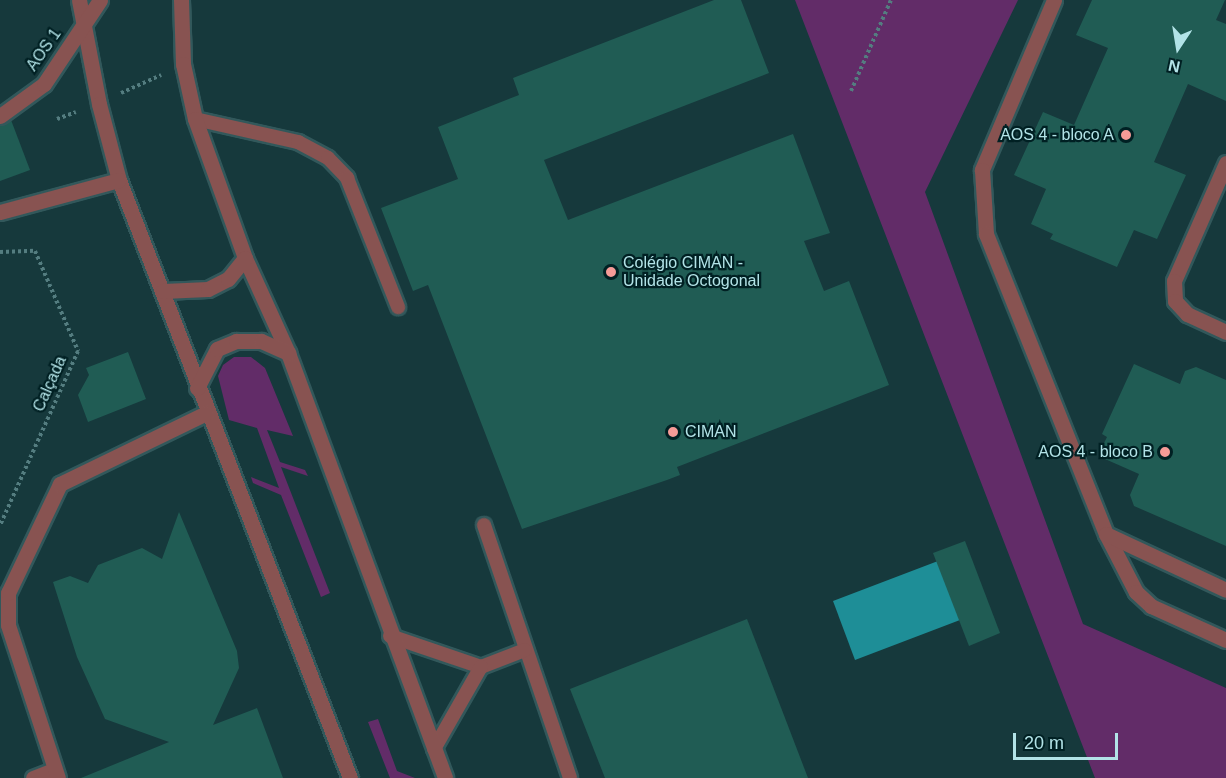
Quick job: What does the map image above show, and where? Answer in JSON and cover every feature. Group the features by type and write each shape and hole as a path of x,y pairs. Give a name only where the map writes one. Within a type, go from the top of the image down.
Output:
{"street":[{"path":"80,0 99,104 119,180 163,291 206,412 350,778"},
{"name":"AOS 1","path":"0,116 44,84 100,0"},
{"path":"1054,0 989,147 981,199 986,234 1106,534 1137,592 1151,606 1226,640"},
{"path":"178,1 183,64 195,119 245,258 288,353 390,636 445,778"},
{"path":"1226,163 1174,281 1175,300 1187,314 1226,332"},
{"path":"0,212 119,180"},
{"path":"163,291 208,289 228,279 245,258"},
{"path":"197,388 217,349 236,341 261,340 288,353"},
{"path":"33,778 56,774 8,626 8,593 60,484 206,412"},
{"path":"1106,534 1226,590"}],"lane":[{"path":"195,119 298,142 328,158 347,178 398,307"},
{"path":"484,525 570,778"},
{"path":"390,636 481,667"},
{"path":"434,749 481,667 525,650"}],"path":[{"path":"850,90 891,0"},
{"path":"57,119 99,104 183,64"},
{"name":"Calçada","path":"0,252 35,250 78,351 0,525"}],"shaded area":[{"path":"795,0 1018,0 925,192 1083,624 1226,688 1226,778 1095,778"},
{"path":"234,357 251,357 265,368 293,436 267,430 280,462 305,470 308,476 281,467 330,593 321,597 281,495 253,483 251,477 279,488 257,428 229,420 218,376 223,365"},
{"path":"378,719 397,771 415,778 390,778 368,722"}],"water":[{"path":"938,561 960,620 855,660 833,601"}],"building":[{"name":"Colégio CIMAN - Unidade Octogonal","path":"714,0 741,0 769,73 544,160 568,220 793,134 830,233 804,241 824,291 849,281 889,385 677,467 680,475 522,529 428,285 413,291 381,208 458,179 438,127 519,95 513,78"},
{"name":"AOS 4 - bloco A","path":"1092,0 1225,0 1216,20 1226,24 1226,101 1188,84 1154,162 1186,175 1157,239 1134,230 1117,267 1050,239 1053,234 1031,224 1046,189 1014,175 1043,112 1074,125 1108,48 1076,35"},
{"path":"11,120 30,170 0,181 0,126"},
{"path":"128,352 146,399 88,422 78,395 89,375 86,368"},
{"name":"AOS 4 - bloco B","path":"1134,364 1180,384 1185,371 1196,367 1226,380 1226,546 1134,506 1130,495 1139,474 1105,459 1102,447 1107,437 1102,434"},
{"path":"179,512 237,651 239,668 213,725 257,708 283,778 81,778 169,742 105,719 77,657 53,582 70,576 88,583 98,565 142,548 162,559"},
{"path":"965,541 1000,633 969,646 933,553"},
{"path":"747,619 808,778 605,778 570,689"}],"place":[{"name":"AOS 4 - bloco A","path":"1126,135"},
{"name":"Colégio CIMAN - Unidade Octogonal","path":"611,272"},
{"name":"CIMAN","path":"673,432"},
{"name":"AOS 4 - bloco B","path":"1165,452"}]}
